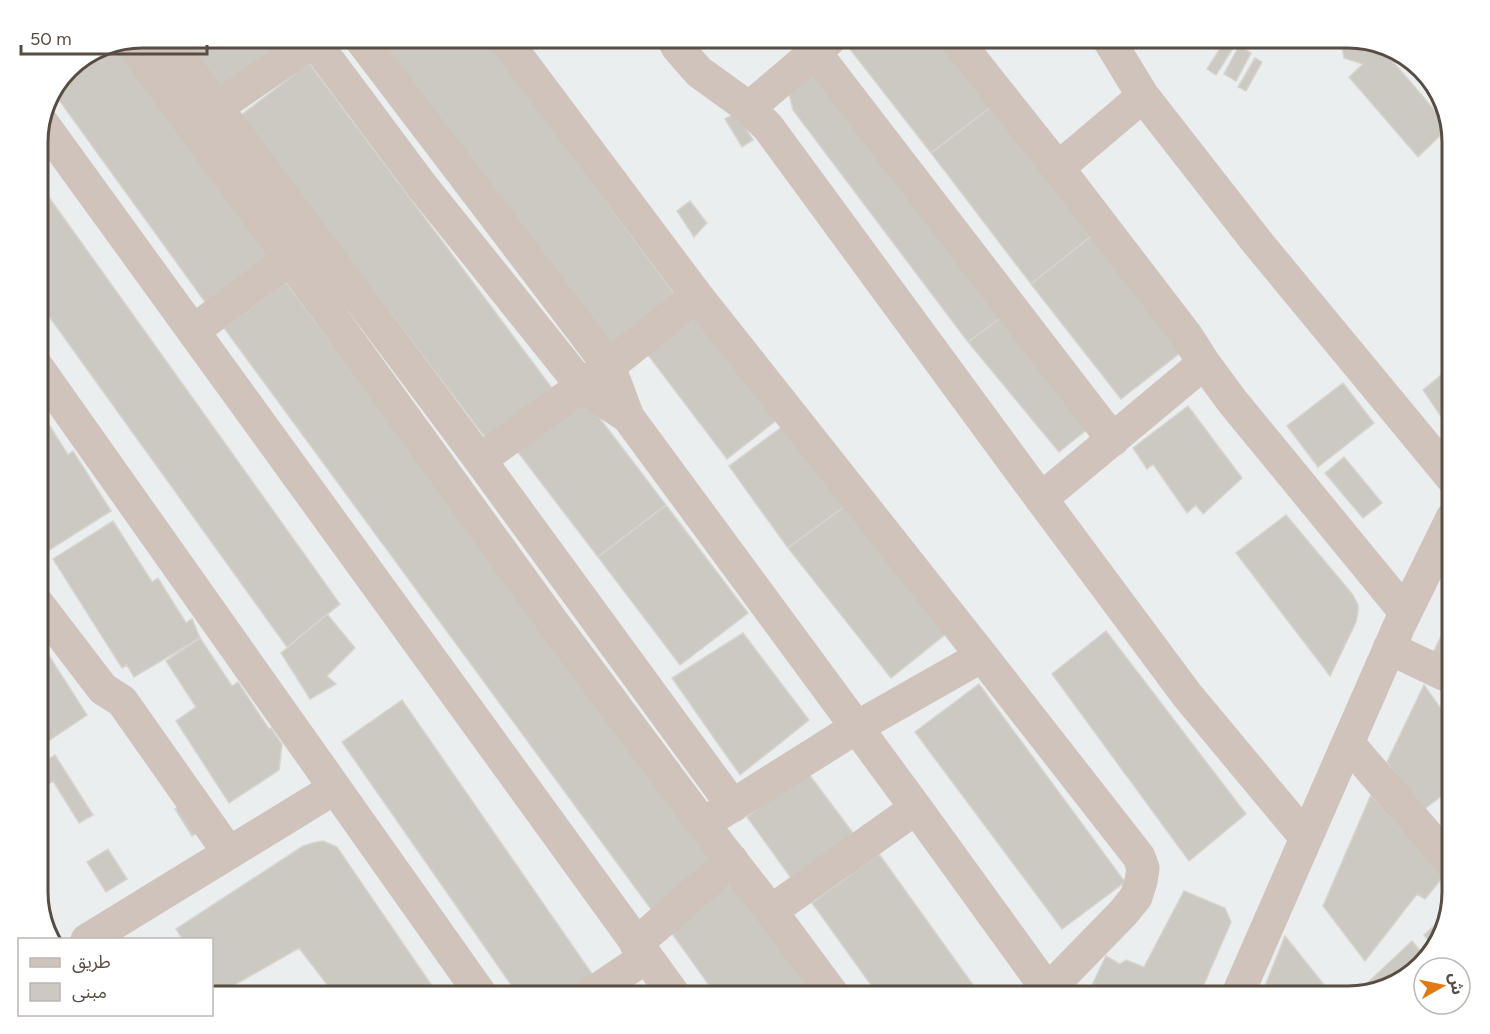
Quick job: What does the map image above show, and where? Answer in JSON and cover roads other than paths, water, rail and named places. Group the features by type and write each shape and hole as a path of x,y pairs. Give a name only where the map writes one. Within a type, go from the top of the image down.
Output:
{"street":[{"path":"171,48 480,460 733,806"},
{"path":"216,108 299,48"},
{"path":"319,48 422,186 582,386 628,417"},
{"path":"367,48 609,366 628,417 1045,986"},
{"path":"511,48 697,296 1139,857 1143,868 1136,897 1056,986"},
{"path":"678,48 699,72 749,108 768,127 1187,695 1306,838"},
{"path":"749,108 818,48"},
{"path":"826,48 1113,440"},
{"path":"962,48 1058,168 1186,335 1232,401 1405,612"},
{"path":"1113,48 1143,96 1257,242 1442,466"},
{"path":"135,49 551,620 827,986"},
{"path":"1058,168 1143,96"},
{"path":"49,132 668,986"},
{"path":"193,331 290,259"},
{"path":"480,460 609,366 697,296"},
{"path":"1041,499 1204,363"},
{"path":"48,382 475,986"},
{"path":"1241,986 1405,612 1442,541"},
{"path":"48,617 103,689 122,701 229,853"},
{"path":"1389,648 1442,673"},
{"path":"703,824 856,727 982,656"},
{"path":"1348,743 1442,852"},
{"path":"89,938 335,788"},
{"path":"771,911 916,808"},
{"path":"600,986 641,950 732,860"}]}
